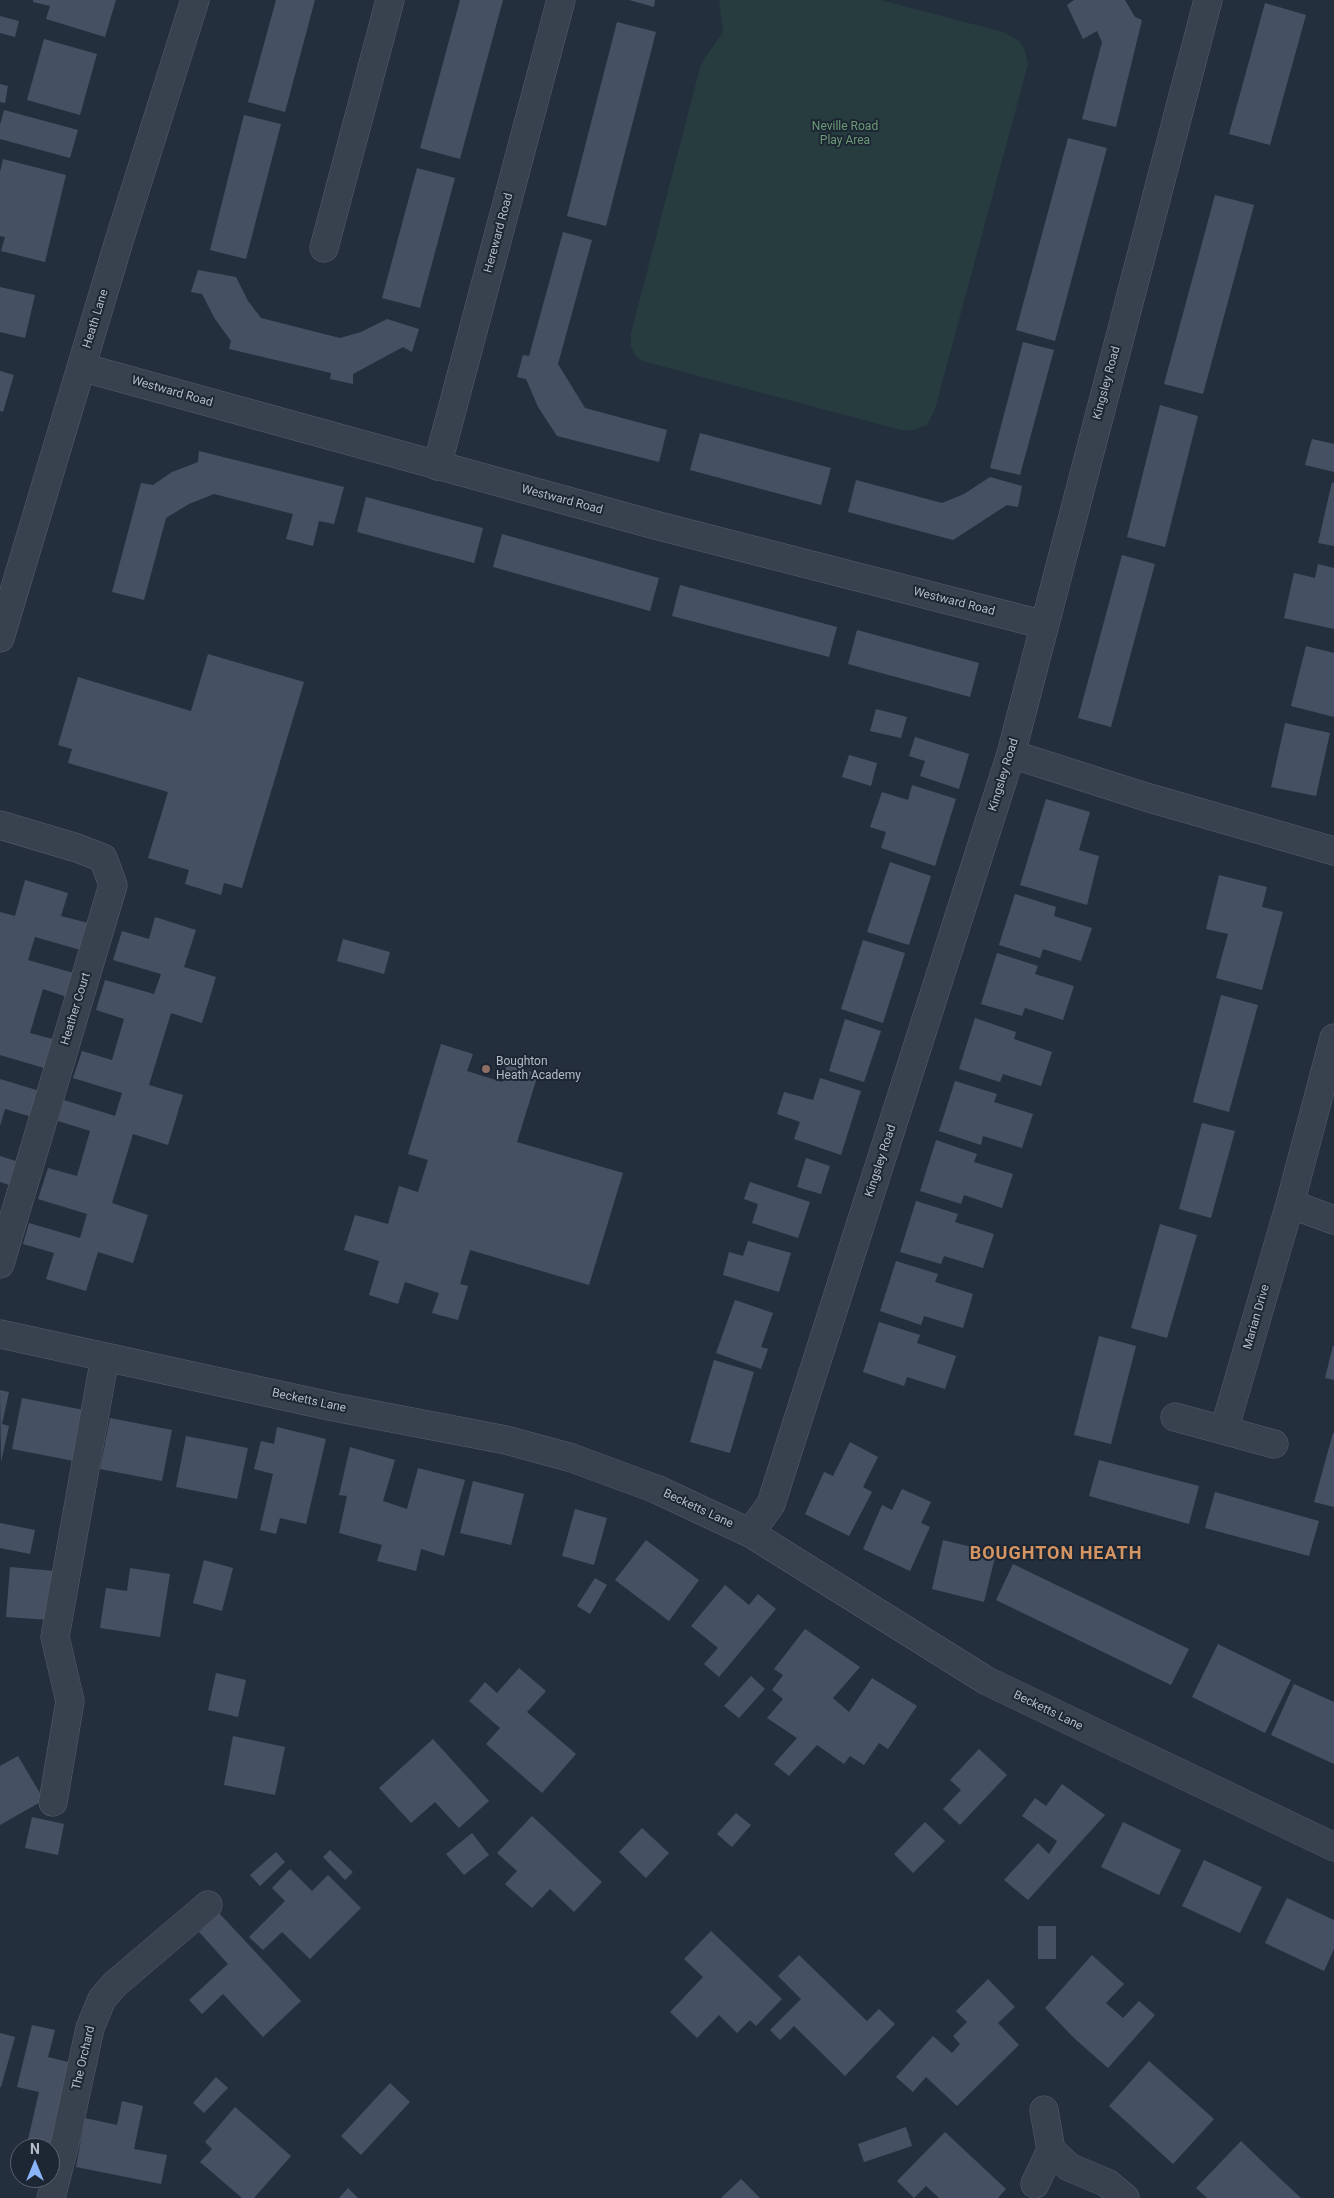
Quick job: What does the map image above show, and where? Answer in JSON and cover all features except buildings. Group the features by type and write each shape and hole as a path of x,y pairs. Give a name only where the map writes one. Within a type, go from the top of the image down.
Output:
{"street":[{"name":"Heath Lane","path":"0,638 81,367 195,0"},
{"path":"324,248 390,0"},
{"name":"Hereward Road","path":"437,466 561,0"},
{"name":"Kingsley Road","path":"750,1533 771,1504 1011,754 1208,0"},
{"name":"Westward Road","path":"81,367 665,528 1044,625"},
{"path":"1011,754 1146,797 1334,851"},
{"name":"Heather Court","path":"0,825 77,848 103,858 113,885 0,1264"},
{"name":"Marian Drive","path":"1224,1430 1290,1204 1334,1038"},
{"path":"1290,1204 1334,1220"},
{"name":"Becketts Lane","path":"0,1334 334,1407 506,1440 572,1458 656,1489 750,1533 987,1681 1334,1847"},
{"path":"53,1802 70,1701 55,1637 105,1357"},
{"path":"1175,1417 1274,1444"},
{"name":"The Orchard","path":"51,2198 66,2140 90,2028 102,1999 115,1984 208,1905"},
{"path":"1036,2184 1051,2150 1044,2110"},
{"path":"1051,2150 1069,2167 1107,2183 1124,2198"}],"green space":[{"name":"Neville Road Play Area","path":"719,0 881,0 1003,32 1018,40 1025,50 1028,64 935,409 927,425 913,430 901,430 642,361 635,355 631,346 631,333 701,64 723,32"}],"place":[{"name":"Boughton Heath Academy","path":"486,1069"}],"district":[{"name":"BOUGHTON HEATH","path":"1056,1554"}]}
